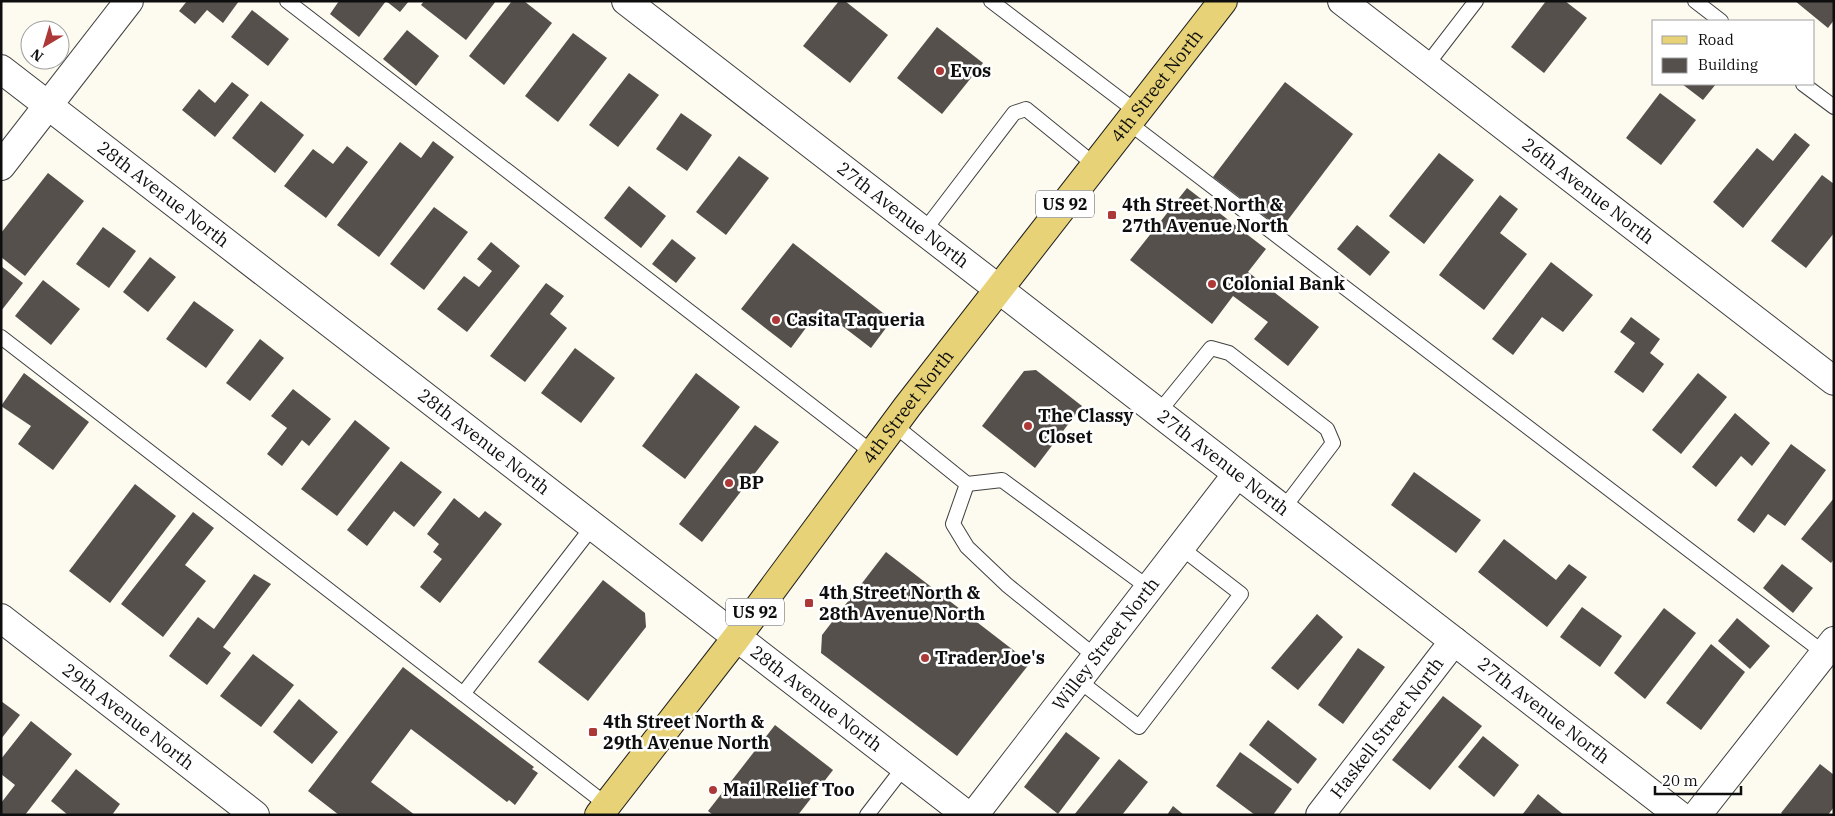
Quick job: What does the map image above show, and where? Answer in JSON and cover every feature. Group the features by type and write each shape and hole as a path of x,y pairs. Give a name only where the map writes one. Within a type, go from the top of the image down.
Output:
{"main road":[{"name":"4th Street North","path":"603,810 737,637 894,425 1223,1"}],"street":[{"path":"1,166 129,1"},
{"name":"27th Avenue North","path":"626,1 1679,815"},
{"name":"26th Avenue North","path":"1342,1 1834,381"},
{"name":"28th Avenue North","path":"1,69 967,815"},
{"name":"Willey Street North","path":"974,815 1237,474"},
{"name":"29th Avenue North","path":"1,618 255,815"},
{"name":"Haskell Street North","path":"1320,815 1454,641"},
{"path":"1697,815 1831,652"}],"lane":[{"path":"286,1 873,453"},
{"path":"991,1 1133,117 1831,652"},
{"path":"1426,66 1476,1"},
{"path":"1695,1 1720,20"},
{"path":"1804,85 1834,107"},
{"path":"924,231 1014,114 1026,109 1095,166"},
{"path":"1,337 463,694 603,810"},
{"path":"1158,412 1210,348 1229,354 1327,429 1333,443 1283,509"},
{"path":"894,425 967,484 1002,480 1149,588"},
{"path":"967,484 952,524 967,547 1007,585 1096,657"},
{"path":"463,694 593,526"},
{"path":"1078,680 1139,727 1241,594 1180,548"},
{"path":"867,815 904,767"}],"building":[{"path":"187,1 239,1 223,23 207,10 195,24 179,11"},
{"path":"339,1 386,1 359,37 330,14"},
{"path":"386,1 409,1 400,12"},
{"path":"424,1 496,1 466,40 421,5"},
{"path":"512,1 524,1 552,23 504,85 469,56"},
{"path":"839,1 845,1 888,35 850,83 803,46"},
{"path":"1546,1 1565,1 1587,18 1544,73 1511,47"},
{"path":"1795,1 1834,1 1834,20 1828,28"},
{"path":"252,10 289,39 268,66 231,37"},
{"name":"Evos","path":"937,27 983,63 942,114 897,78"},
{"path":"407,30 439,56 416,86 383,59"},
{"path":"573,33 607,58 558,122 525,96"},
{"path":"629,73 659,95 618,147 589,125"},
{"path":"232,82 249,95 215,137 182,110 199,89 215,103"},
{"path":"1285,82 1353,134 1281,229 1213,177"},
{"path":"1683,85 1715,85 1703,100"},
{"path":"1660,93 1696,120 1661,165 1626,138"},
{"path":"261,101 304,135 275,173 232,138"},
{"path":"681,113 712,135 687,171 656,149"},
{"path":"1795,133 1810,145 1743,228 1713,202 1757,148 1773,161"},
{"path":"433,141 454,157 379,257 337,225 400,142 421,158"},
{"path":"347,146 368,162 326,218 284,186 313,149 333,164"},
{"path":"1439,153 1474,180 1424,244 1389,216"},
{"path":"739,156 769,178 726,235 696,212"},
{"path":"48,173 84,201 25,276 1,257 1,233"},
{"path":"1822,175 1834,184 1834,233 1806,268 1771,241"},
{"path":"629,186 666,216 641,248 604,218"},
{"name":"Colonial Bank","path":"1187,188 1266,249 1248,272 1319,327 1288,366 1254,339 1268,322 1233,296 1212,324 1130,260"},
{"path":"1500,195 1518,209 1500,233 1527,254 1484,310 1439,275"},
{"path":"434,207 468,232 424,290 390,264"},
{"path":"1357,225 1390,252 1370,276 1337,249"},
{"path":"103,227 136,251 109,288 76,264"},
{"path":"672,239 696,258 676,283 652,264"},
{"path":"491,242 520,266 467,332 437,309 464,276 479,287 492,271 477,259"},
{"path":"793,243 892,320 871,348 820,309 791,348 741,309"},
{"path":"150,257 176,277 148,312 123,292"},
{"path":"1551,262 1593,295 1563,332 1542,317 1513,355 1492,339"},
{"path":"1,266 23,283 1,311"},
{"path":"43,280 80,309 51,345 15,316"},
{"path":"546,283 564,296 550,314 567,328 525,382 490,356"},
{"path":"194,301 234,330 206,368 166,339"},
{"path":"1631,317 1660,339 1650,353 1664,364 1643,393 1614,372 1635,343 1620,332"},
{"path":"260,339 284,358 250,401 226,383"},
{"path":"575,348 615,378 581,423 541,393"},
{"path":"1036,370 1082,406 1035,468 982,426 1024,371"},
{"path":"24,373 89,422 53,470 18,444 31,426 1,406"},
{"path":"696,373 740,407 685,479 642,446"},
{"path":"1698,373 1727,397 1681,454 1652,430"},
{"path":"293,389 331,419 309,446 302,440 282,466 267,454 287,428 271,416"},
{"path":"1735,413 1770,443 1752,466 1741,456 1716,487 1692,467"},
{"path":"355,420 390,448 337,516 301,489"},
{"path":"755,425 779,442 702,542 679,524"},
{"path":"1791,444 1826,470 1785,526 1768,514 1754,533 1737,520"},
{"path":"401,461 442,492 414,527 394,511 367,546 347,530"},
{"path":"1414,472 1481,520 1456,553 1391,505"},
{"path":"135,484 176,516 110,603 69,571"},
{"path":"454,498 479,518 485,511 502,524 440,603 420,587 442,559 433,552 439,544 427,534"},
{"path":"1834,498 1834,559 1831,563 1801,539"},
{"path":"193,512 214,528 185,565 206,581 163,637 121,604"},
{"path":"1504,539 1556,580 1569,564 1587,577 1547,627 1478,572"},
{"name":"Trader Joe's","path":"886,552 1030,663 957,756 821,653 822,635"},
{"path":"1782,564 1813,588 1793,613 1763,588"},
{"path":"254,574 271,584 223,647 231,653 207,685 169,656 198,617 214,629"},
{"path":"603,580 645,613 646,627 588,701 538,662"},
{"path":"1582,607 1622,636 1600,667 1560,637"},
{"path":"1664,608 1696,633 1645,699 1614,673"},
{"path":"1317,614 1343,637 1298,690 1271,668"},
{"path":"1737,618 1770,646 1750,669 1718,641"},
{"path":"1711,644 1745,672 1701,730 1666,703"},
{"path":"1358,648 1385,667 1343,724 1318,705"},
{"path":"253,654 294,685 261,727 220,696"},
{"path":"403,667 534,767 532,769 538,773 515,805 509,800 507,802 411,729 371,782 415,815 339,815 308,791"},
{"path":"1443,696 1482,726 1430,790 1392,760"},
{"path":"299,699 338,732 312,764 273,732"},
{"path":"1,701 20,715 1,739"},
{"path":"1268,720 1317,759 1298,784 1249,745"},
{"path":"31,721 72,754 25,815 1,815 1,803 15,785 1,774 1,759"},
{"path":"775,725 833,770 798,815 713,815 708,811"},
{"path":"1066,732 1100,758 1058,814 1024,787"},
{"path":"1483,736 1519,765 1494,797 1458,767"},
{"path":"1240,752 1292,789 1273,815 1255,815 1216,786"},
{"path":"1119,759 1148,782 1122,815 1074,815"},
{"path":"1820,764 1834,775 1834,807 1828,815 1783,815 1781,813"},
{"path":"76,769 120,804 112,815 68,815 51,801"},
{"path":"1538,794 1564,815 1522,815"},
{"path":"1173,806 1184,815 1167,815"}],"place":[{"name":"Evos","path":"940,71"},
{"name":"4th Street North & 27th Avenue North","path":"1112,215"},
{"name":"Colonial Bank","path":"1212,284"},
{"name":"Casita Taqueria","path":"776,320"},
{"name":"The Classy Closet","path":"1028,426"},
{"name":"BP","path":"729,483"},
{"name":"4th Street North & 28th Avenue North","path":"809,603"},
{"name":"Trader Joe's","path":"925,658"},
{"name":"4th Street North & 29th Avenue North","path":"593,732"},
{"name":"Mail Relief Too","path":"713,790"}]}
